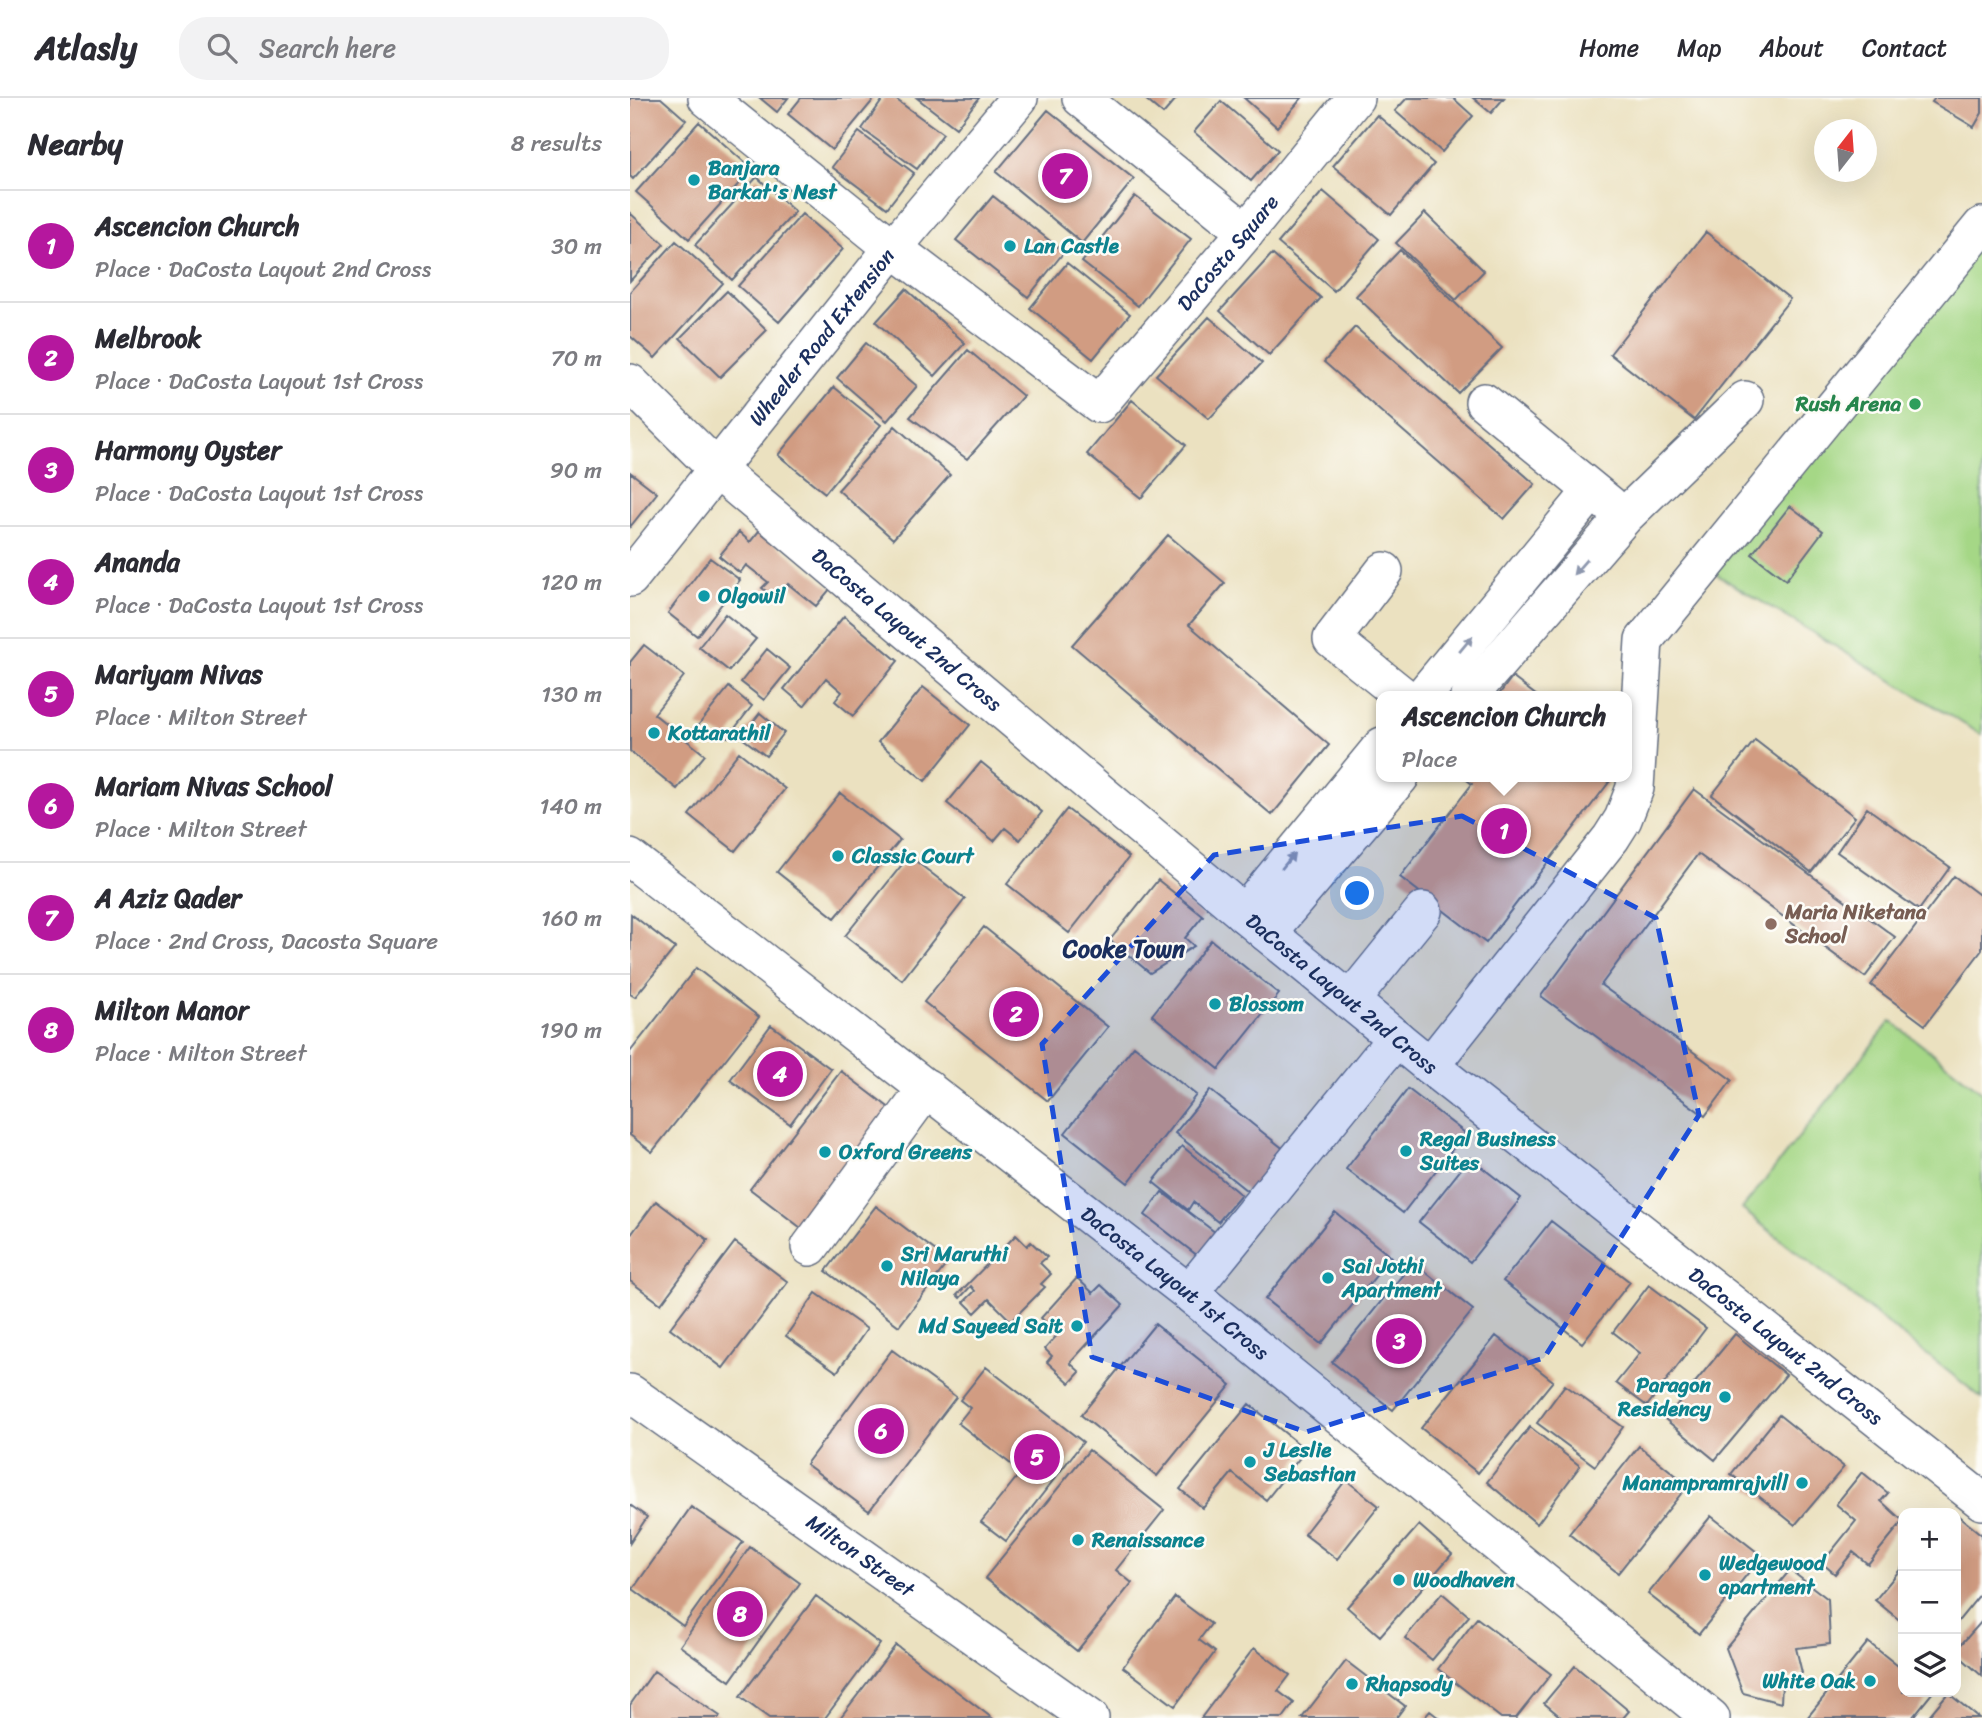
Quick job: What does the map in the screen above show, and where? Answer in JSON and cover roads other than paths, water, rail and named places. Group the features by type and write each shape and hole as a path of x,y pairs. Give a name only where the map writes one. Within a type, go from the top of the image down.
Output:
{"street":[{"path":"707,98 893,248"},
{"name":"Wheeler Road Extension","path":"630,578 893,248 1019,98"},
{"path":"1081,98 1246,232"},
{"name":"DaCosta Square","path":"893,248 1099,404 1246,232 1355,98"},
{"path":"1430,1066 1611,838 1623,819 1635,789 1644,640 1982,226"},
{"name":"DaCosta Layout 2nd Cross","path":"630,383 717,469 1350,1001 1982,1501"},
{"path":"1473,691 1625,516 1745,400"},
{"path":"1484,402 1625,516"},
{"path":"1427,691 1592,491"},
{"path":"1384,572 1332,639 1397,691"},
{"path":"1256,923 1376,753"},
{"path":"1256,923 1395,782"},
{"name":"DaCosta Layout 1st Cross","path":"630,858 1189,1293 1711,1718"},
{"path":"1350,1001 1423,911"},
{"path":"1189,1293 1396,1038"},
{"path":"810,1247 927,1088"},
{"name":"Milton Street","path":"630,1393 1090,1718"}],"place":[{"name":"A Aziz Qader","path":"1065,176"},
{"name":"Banjara Barkat's Nest","path":"694,180"},
{"name":"Lan Castle","path":"1010,246"},
{"name":"Rush Arena","path":"1915,404"},
{"name":"Olgowil","path":"704,596"},
{"name":"Kottarathil","path":"654,733"},
{"name":"Ascencion Church","path":"1504,831"},
{"name":"Classic Court","path":"838,856"},
{"name":"Maria Niketana School","path":"1771,924"},
{"name":"Blossom","path":"1215,1004"},
{"name":"Melbrook","path":"1016,1014"},
{"name":"Ananda","path":"780,1074"},
{"name":"Regal Business Suites","path":"1406,1151"},
{"name":"Oxford Greens","path":"825,1152"},
{"name":"Sri Maruthi Nilaya","path":"887,1266"},
{"name":"Sai Jothi Apartment","path":"1328,1278"},
{"name":"Md Sayeed Sait","path":"1077,1326"},
{"name":"Harmony Oyster","path":"1399,1341"},
{"name":"Paragon Residency","path":"1725,1397"},
{"name":"Mariam Nivas School","path":"881,1431"},
{"name":"Mariyam Nivas","path":"1037,1457"},
{"name":"J Leslie Sebastian","path":"1250,1462"},
{"name":"Manampramrajvill","path":"1802,1483"},
{"name":"Renaissance","path":"1078,1540"},
{"name":"Wedgewood apartment","path":"1705,1575"},
{"name":"Woodhaven","path":"1399,1580"},
{"name":"Milton Manor","path":"740,1614"},
{"name":"White Oak","path":"1870,1681"},
{"name":"Rhapsody","path":"1352,1684"}],"district":[{"name":"Cooke Town","path":"1124,949"}]}
